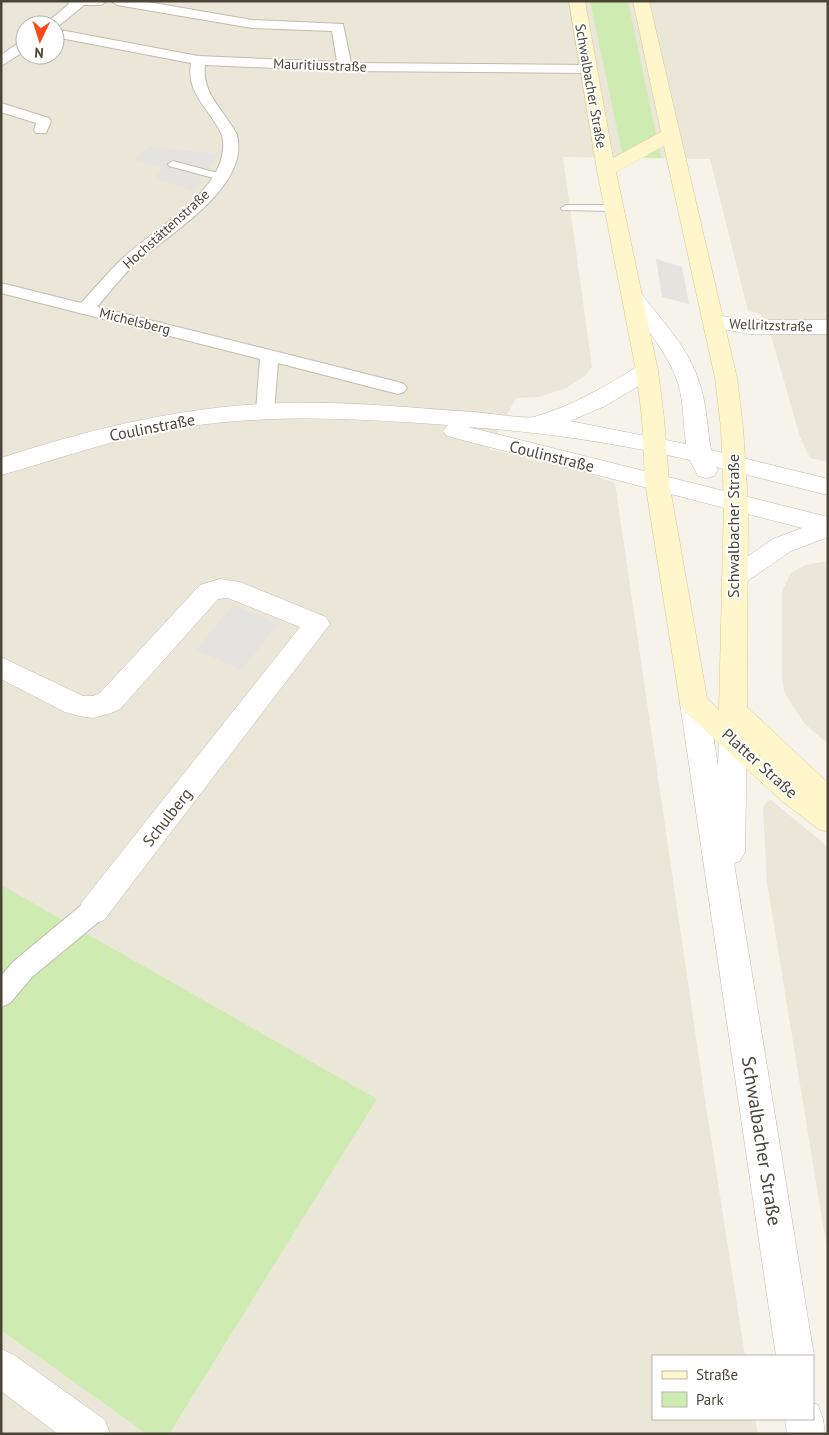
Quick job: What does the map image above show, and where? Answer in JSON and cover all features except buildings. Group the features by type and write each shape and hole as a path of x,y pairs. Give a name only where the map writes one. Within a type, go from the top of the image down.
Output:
{"main road":[{"name":"Schwalbacher Straße","path":"577,1 606,170 633,296 646,371 656,482 694,703"},
{"name":"Schwalbacher Straße","path":"641,1 715,321 726,378 732,428 736,503 733,724"},
{"name":"Schwalbacher Straße","path":"606,170 626,157 655,145 671,134"},
{"name":"Platter Straße","path":"694,703 733,724 802,774 828,802"},
{"name":"Platter Straße","path":"733,724 792,793 828,820"}],"street":[{"path":"63,15 78,2 101,1"},
{"path":"117,1 252,24 338,28 345,67"},
{"name":"Mauritiusstraße","path":"65,35 198,60 345,67 588,69"},
{"path":"1,62 15,52"},
{"name":"Hochstättenstraße","path":"85,309 130,260 162,236 205,197 229,165 231,142 199,87 196,76 198,60"},
{"path":"1,107 44,121 41,130"},
{"name":"Michelsberg","path":"1,288 398,388"},
{"path":"633,296 676,355 685,373 695,412 700,456 712,479 736,503"},
{"name":"Wellritzstraße","path":"715,321 749,327 828,327"},
{"path":"265,411 270,368 269,356"},
{"path":"529,423 580,410 600,400 646,371"},
{"name":"Coulinstraße","path":"1,467 121,432 196,418 265,411 368,411 529,423 601,434 654,444 828,487"},
{"name":"Coulinstraße","path":"368,411 471,435 828,526"},
{"path":"734,578 782,545 828,526"},
{"name":"Schulberg","path":"1,667 76,704 88,708 100,707 110,701 209,592 220,588 231,589 317,624 93,911 23,969 1,996"},
{"name":"Schwalbacher Straße","path":"694,703 795,1355"},
{"name":"Schwalbacher Straße","path":"729,926 733,724"},
{"path":"1,1368 91,1434"},
{"path":"804,1420 806,1434"}],"lane":[{"path":"173,164 221,177"},
{"path":"566,208 614,208"}],"shaded area":[{"path":"1,1 828,1 828,462 810,458 800,437 772,339 761,314 748,311 710,159 563,157 592,367 585,376 566,388 539,397 516,398 489,449 582,471 615,483 706,1106 745,1355 652,1355 652,1420 755,1420 758,1434 1,1434"},
{"path":"149,146 218,154 194,191 154,178 163,168 134,159"},
{"path":"656,259 682,267 689,304 662,297"},
{"path":"828,561 828,744 804,723 785,694 782,678 782,596 783,589 791,573 805,565"},
{"path":"233,605 278,624 242,670 196,650"},
{"path":"771,800 828,847 828,1255 767,883 763,807 767,801"}],"green space":[{"path":"590,1 628,1 661,158 623,157"},
{"path":"1,885 377,1099 169,1434 147,1434 1,1330"}]}
